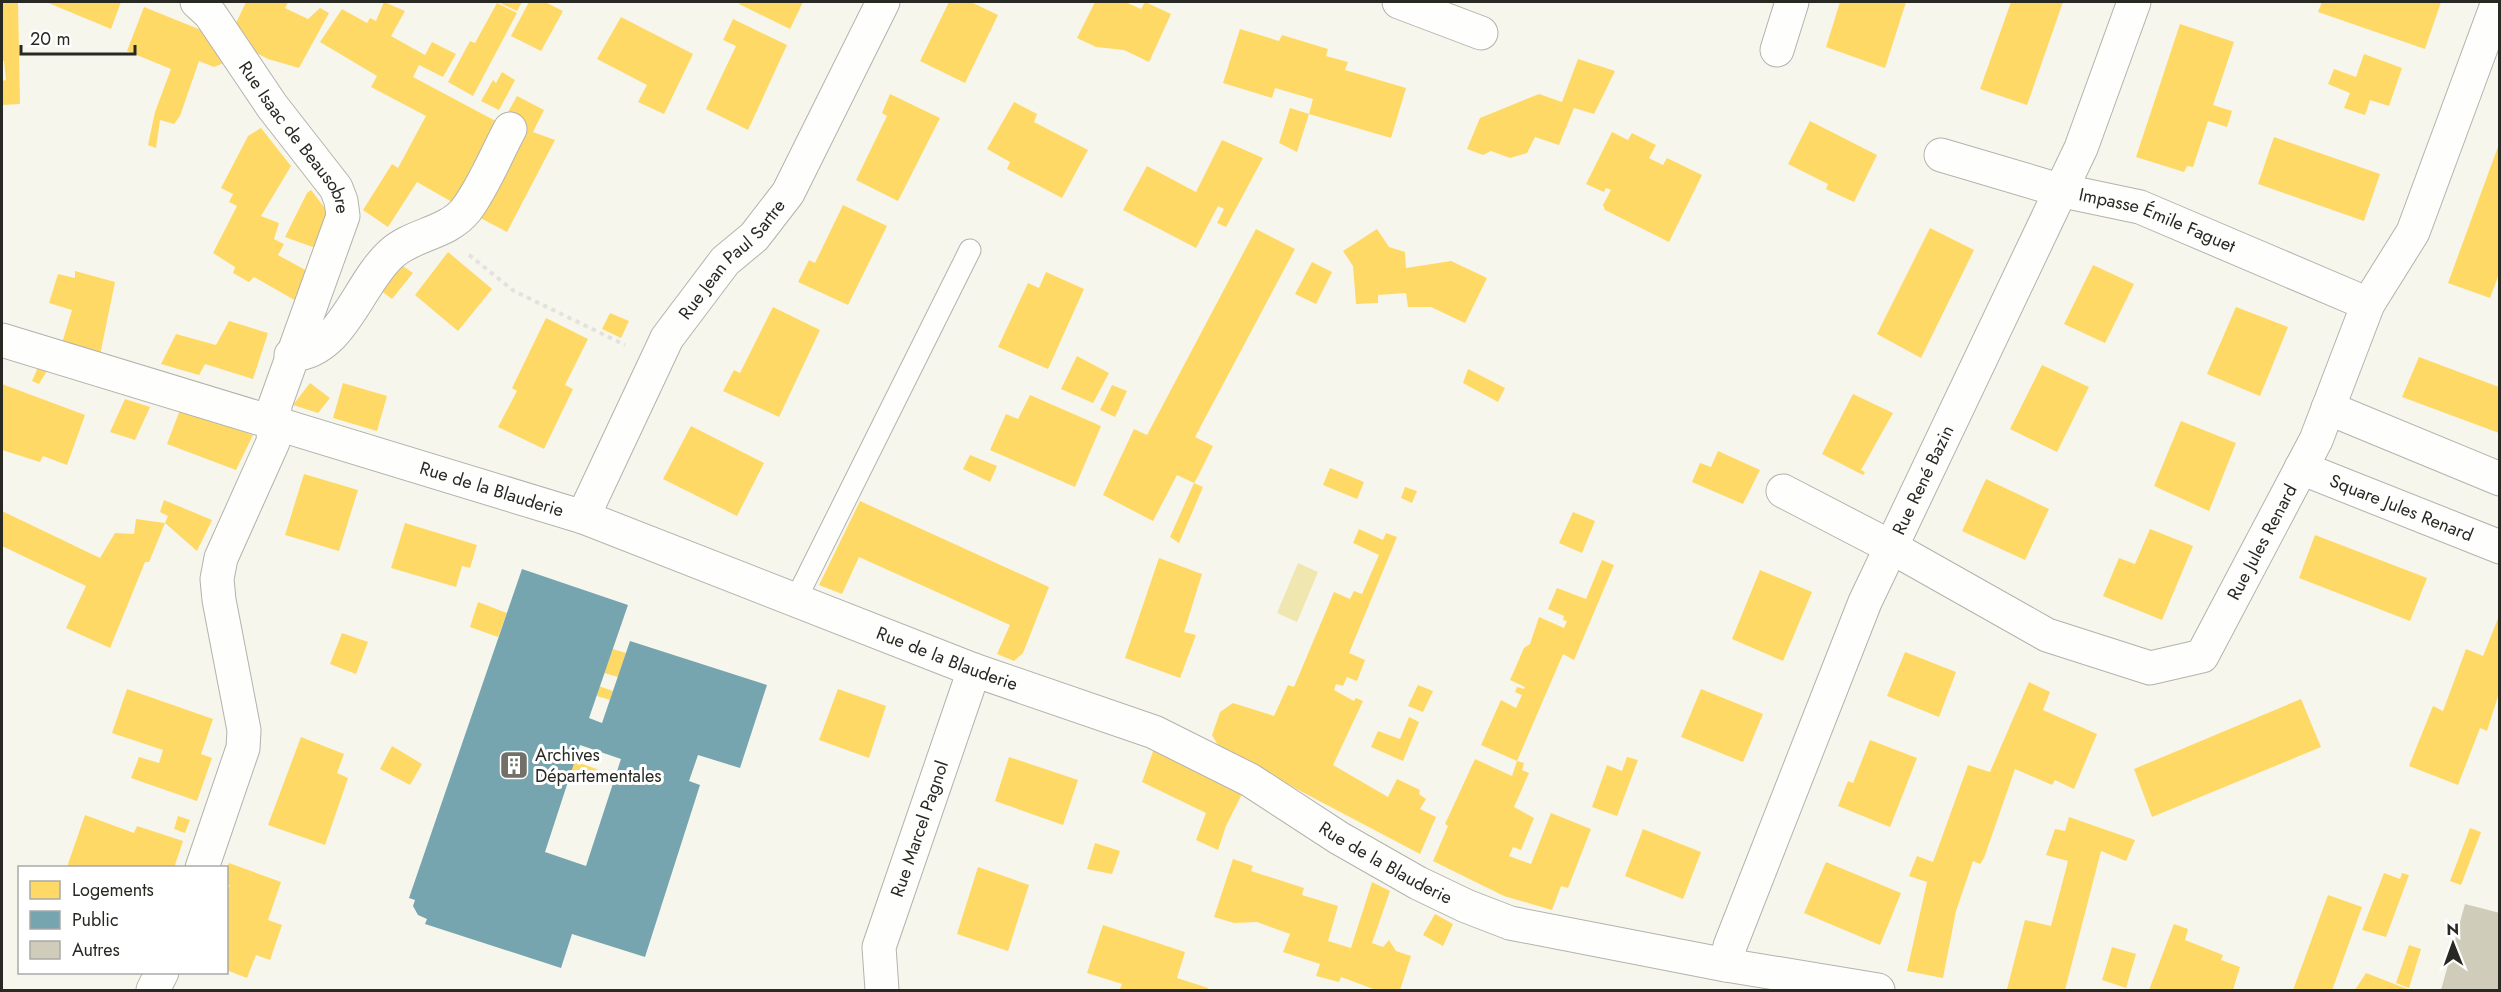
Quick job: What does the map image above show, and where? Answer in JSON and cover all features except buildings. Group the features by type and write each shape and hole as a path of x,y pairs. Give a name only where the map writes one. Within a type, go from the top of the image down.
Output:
{"street":[{"name":"Rue Isaac de Beausobre","path":"196,2 210,14 272,106 336,188 343,216 291,355 275,405 273,442 221,558 217,579 219,600 244,730 243,748 202,866"},
{"name":"Rue Jean Paul Sartre","path":"583,518 667,338 725,261 754,237 788,193 884,2"},
{"path":"1400,2 1481,33"},
{"path":"1777,50 1792,2"},
{"name":"Rue René Bazin","path":"1726,965 1730,946 1856,624 2081,148 2134,2"},
{"name":"Rue Jules Renard","path":"1783,491 1891,547 2047,634 2150,668 2202,656 2301,468 2328,408 2368,304 2413,232 2498,2"},
{"path":"291,355 305,354 329,339 391,254 437,230 465,211 510,129"},
{"name":"Impasse Émile Faguet","path":"1941,155 2060,190 2140,207 2368,304"},
{"name":"Rue de la Blauderie","path":"2,340 583,518 974,670 1155,732 1250,780 1339,838 1418,883 1510,923 1726,965 1878,990"},
{"path":"2328,408 2499,479"},
{"name":"Square Jules Renard","path":"2301,468 2499,547"},
{"name":"Rue Marcel Pagnol","path":"882,990 879,947 974,670"},
{"path":"153,990 161,974"}],"lane":[{"path":"796,599 970,250"}],"path":[{"path":"437,230 514,291 656,361"}],"shaded area":[{"path":"1298,563 1318,572 1297,622 1277,613"}],"place":[{"name":"Archives Départementales","path":"514,765"}]}
